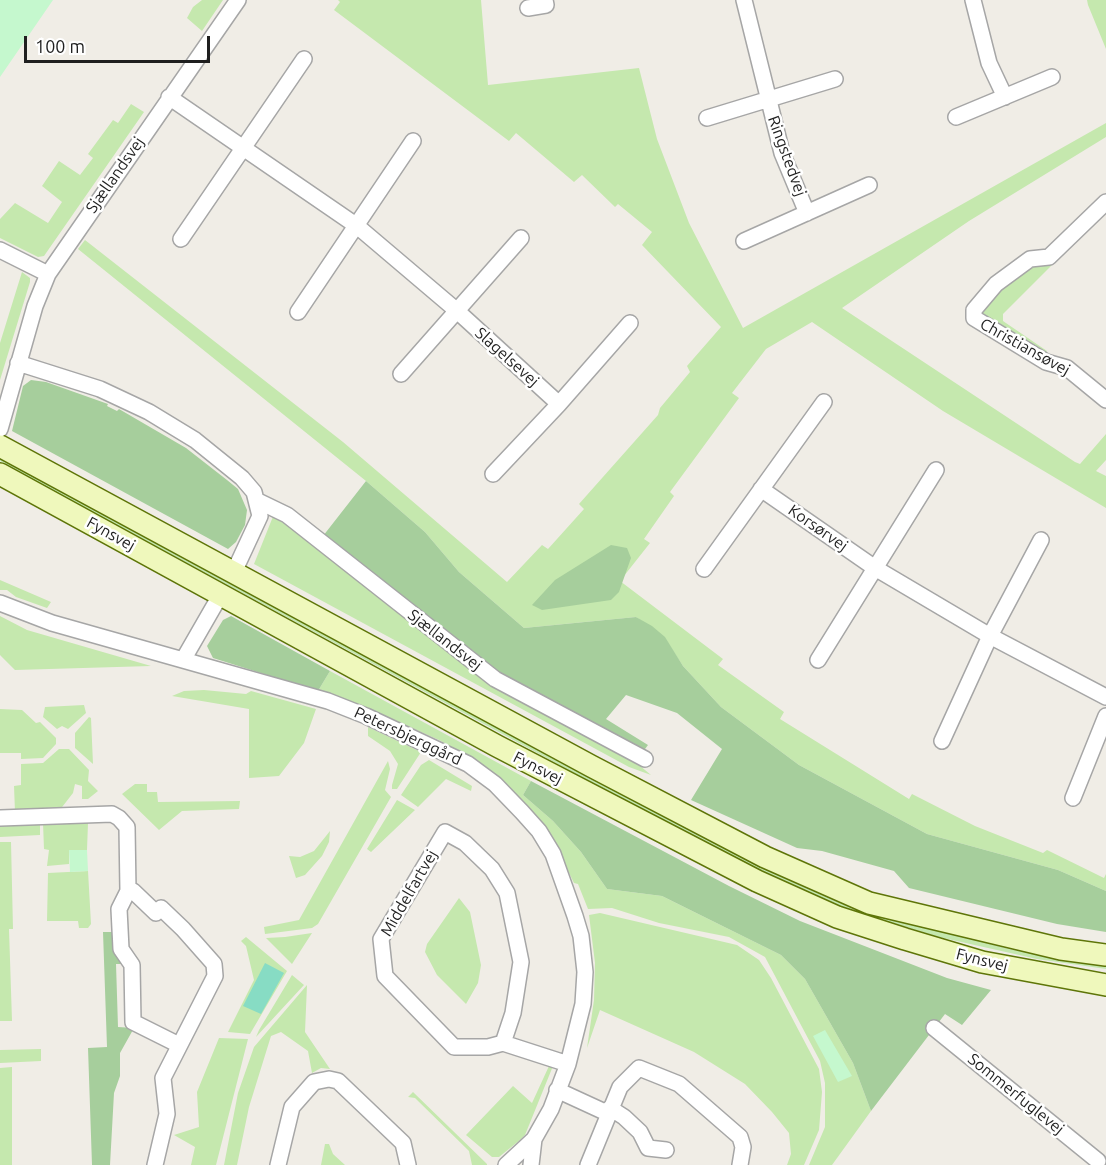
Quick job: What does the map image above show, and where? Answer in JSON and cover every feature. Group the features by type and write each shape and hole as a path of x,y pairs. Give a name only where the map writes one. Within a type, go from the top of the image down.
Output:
{"main road":[{"name":"Fynsvej","path":"0,446 591,766 765,857 869,903 1061,949 1106,955"},
{"name":"Fynsvej","path":"0,474 497,746 757,881 837,917 982,962 1106,985"}],"street":[{"name":"Sjællandsvej","path":"0,429 18,363 48,274 238,0"},
{"path":"528,8 546,5 545,0"},
{"name":"Ringstedvej","path":"744,0 782,153 807,213"},
{"path":"973,0 989,63 1005,97"},
{"path":"181,239 304,59"},
{"path":"956,117 1052,77"},
{"name":"Ringstedvej","path":"707,118 835,79"},
{"name":"Slagelsevej","path":"169,97 357,226 456,310 559,404"},
{"path":"298,312 413,141"},
{"name":"Ringstedvej","path":"744,242 869,185"},
{"name":"Christiansøvej","path":"1106,202 1049,257 1030,259 996,284 974,309 974,318 1046,362 1067,368 1106,400"},
{"path":"401,374 521,238"},
{"path":"0,250 48,274"},
{"path":"493,474 559,404 630,323"},
{"name":"Sjællandsvej","path":"18,363 91,386 149,412 195,440 242,478 258,501 287,515 495,679 645,759"},
{"path":"704,569 824,402"},
{"path":"819,660 936,470"},
{"name":"Korsørvej","path":"762,489 875,568 990,636 1106,697"},
{"path":"234,572 256,529 260,516 258,501"},
{"path":"942,741 990,636 1041,540"},
{"path":"183,660 220,594"},
{"name":"Petersbjerggård","path":"0,603 52,623 328,701 399,730 468,764 495,784 522,812 539,831 552,854 581,936 585,972 583,1004 568,1064 534,1139 531,1165"},
{"path":"1074,798 1106,716"},
{"path":"0,818 112,814 127,827 128,891 119,909 121,949 132,965 134,1022 179,1045"},
{"name":"Middelfartvej","path":"503,1042 513,1012 521,962 507,893 492,869 465,843 445,832 381,939 385,976 454,1047 488,1047 503,1042 568,1064"},
{"path":"128,891 133,891 156,913 161,909 214,964 215,976 163,1078 167,1114 155,1165"},
{"name":"Sommerfuglevej","path":"934,1028 1099,1161"},
{"path":"588,1165 608,1110 620,1087 639,1068 679,1084 740,1137 743,1147 740,1165"},
{"path":"278,1165 292,1107 314,1082 329,1079 338,1081 403,1143 408,1165"},
{"path":"558,1090 624,1117 640,1132 648,1148 666,1150"},
{"name":"Petersbjerggård","path":"506,1165 534,1139"}],"green space":[{"path":"0,0 53,0 0,77"},
{"path":"202,0 223,0 202,31 187,18 193,7"},
{"path":"338,0 481,0 488,85 639,68 657,139 689,223 743,328 1106,123 1106,137 969,221 842,308 1075,462 1080,464 1106,434 1106,460 1096,471 1106,476 1106,508 943,411 812,322 766,349 732,393 739,398 670,492 674,496 644,539 650,543 620,581 723,659 718,665 784,712 780,719 909,799 912,794 975,826 1043,853 1047,850 1104,878 1106,874 1106,891 1058,870 927,834 799,765 721,707 683,666 664,637 636,617 524,628 459,572 425,532 366,481 78,249 85,240 343,442 507,582 542,545 548,549 584,509 579,504 658,415 660,408 690,372 687,366 721,327 642,245 652,232 618,204 615,207 582,175 574,182 516,133 509,141 334,10 340,2"},
{"path":"1087,0 1106,0 1106,49 1088,5"},
{"path":"131,104 144,112 44,256 38,257 0,238 0,219 15,203 48,223 62,202 42,186 59,161 80,175 93,158 88,154 113,120 118,123"},
{"path":"1055,262 1003,314 1003,321 1047,351 1044,356 980,315 993,294 1033,265"},
{"path":"22,272 30,278 30,282 0,380 0,343"},
{"path":"31,380 46,382 108,404 107,406 117,411 119,409 186,448 227,480 238,489 247,510 245,525 236,542 228,549 12,431 23,386"},
{"path":"0,453 875,913 1009,949 1106,966 1106,969 1037,959 939,937 845,908 784,883 637,807 25,475 0,461"},
{"path":"366,481 425,532 459,572 524,628 636,617 665,637 683,666 721,707 799,765 927,834 1058,870 1106,891 1106,932 1057,924 909,888 894,871 822,851 797,848 691,800 722,749 677,713 626,695 606,719 648,745 642,753 495,672 323,536"},
{"path":"274,514 633,760 651,775 629,767 254,564"},
{"path":"611,545 627,548 631,558 619,592 611,600 542,610 532,605 555,580"},
{"path":"0,580 51,602 47,608 16,597 7,590 0,590"},
{"path":"0,616 27,630 151,666 15,670 0,655"},
{"path":"231,616 330,671 318,691 213,658 207,646 223,620"},
{"path":"330,671 531,781 523,795 553,821 581,852 607,889 662,896 781,955 805,979 853,1063 871,1111 832,1165 809,1165 825,1127 825,1083 820,1061 765,957 729,937 659,923 612,908 588,909 578,884 574,883 552,839 513,791 475,760 439,740 358,704 318,691"},
{"path":"204,690 246,694 251,691 316,709 304,743 279,776 249,778 249,709 172,696 184,691"},
{"path":"84,705 86,713 68,729 62,726 57,729 43,717 45,707"},
{"path":"0,709 22,710 36,723 40,722 56,738 56,744 43,758 21,759 21,753 0,753"},
{"path":"89,717 91,718 93,764 75,748 75,733"},
{"path":"368,727 421,752 397,789 392,789 392,785 398,764 390,751 368,736"},
{"path":"59,749 69,749 89,770 88,781 98,791 88,799 82,799 82,786 75,784 73,793 59,811 15,812 14,786 21,785 21,764 43,763"},
{"path":"429,760 472,786 471,791 446,779 418,807 401,795 421,765"},
{"path":"388,761 390,769 385,790 391,797 318,924 312,928 265,934 264,927 299,920"},
{"path":"531,781 800,921 947,978 991,990 962,1025 945,1014 871,1111 853,1063 805,979 781,955 662,896 607,889 581,852 553,821 523,795"},
{"path":"135,784 147,784 147,792 157,792 158,802 240,801 239,809 182,811 159,830 122,794"},
{"path":"397,800 415,810 371,852 367,849"},
{"path":"43,823 88,823 87,850 69,851 69,864 47,866 49,850 44,849"},
{"path":"40,824 40,835 0,837 0,825"},
{"path":"330,831 329,842 322,856 305,875 296,878 289,856 300,857 314,851"},
{"path":"0,842 11,842 13,929 9,929 12,1021 0,1021"},
{"path":"69,850 87,850 88,871 70,872"},
{"path":"88,871 91,924 88,928 79,928 78,921 47,921 48,873"},
{"path":"459,898 470,912 481,965 478,983 466,1004 437,975 425,952 427,944"},
{"path":"600,913 737,945 759,960 771,978 819,1069 822,1092 819,1130 804,1165 787,1165 791,1154 789,1133 745,1084 694,1052 600,1010 587,1048 594,1000 595,963 589,915"},
{"path":"103,932 114,932 123,964 116,964 118,1027 134,1028 120,1053 120,1076 114,1093 110,1165 92,1165 88,1048 107,1047"},
{"path":"312,933 292,964 266,938 285,937"},
{"path":"246,937 287,971 250,1034 228,1032 254,980 246,946 241,941"},
{"path":"265,963 284,973 261,1014 243,1006"},
{"path":"292,975 304,985 256,1037 259,1030"},
{"path":"307,985 305,1032 330,1069 321,1068 312,1073 308,1051 281,1032 271,1036 249,1107 237,1165 224,1165 238,1093 254,1047"},
{"path":"825,1030 852,1076 838,1082 813,1036"},
{"path":"219,1038 248,1039 216,1165 191,1165 195,1147 174,1135 199,1127 197,1092"},
{"path":"41,1049 41,1061 0,1063 0,1050"},
{"path":"549,1066 553,1066 525,1135 520,1140 499,1157 492,1157 466,1135 513,1086 532,1103"},
{"path":"12,1067 12,1165 0,1165 0,1068"},
{"path":"413,1092 487,1165 472,1165 469,1151 415,1098 408,1097"},
{"path":"325,1144 329,1144 333,1154 345,1165 321,1165"}]}
